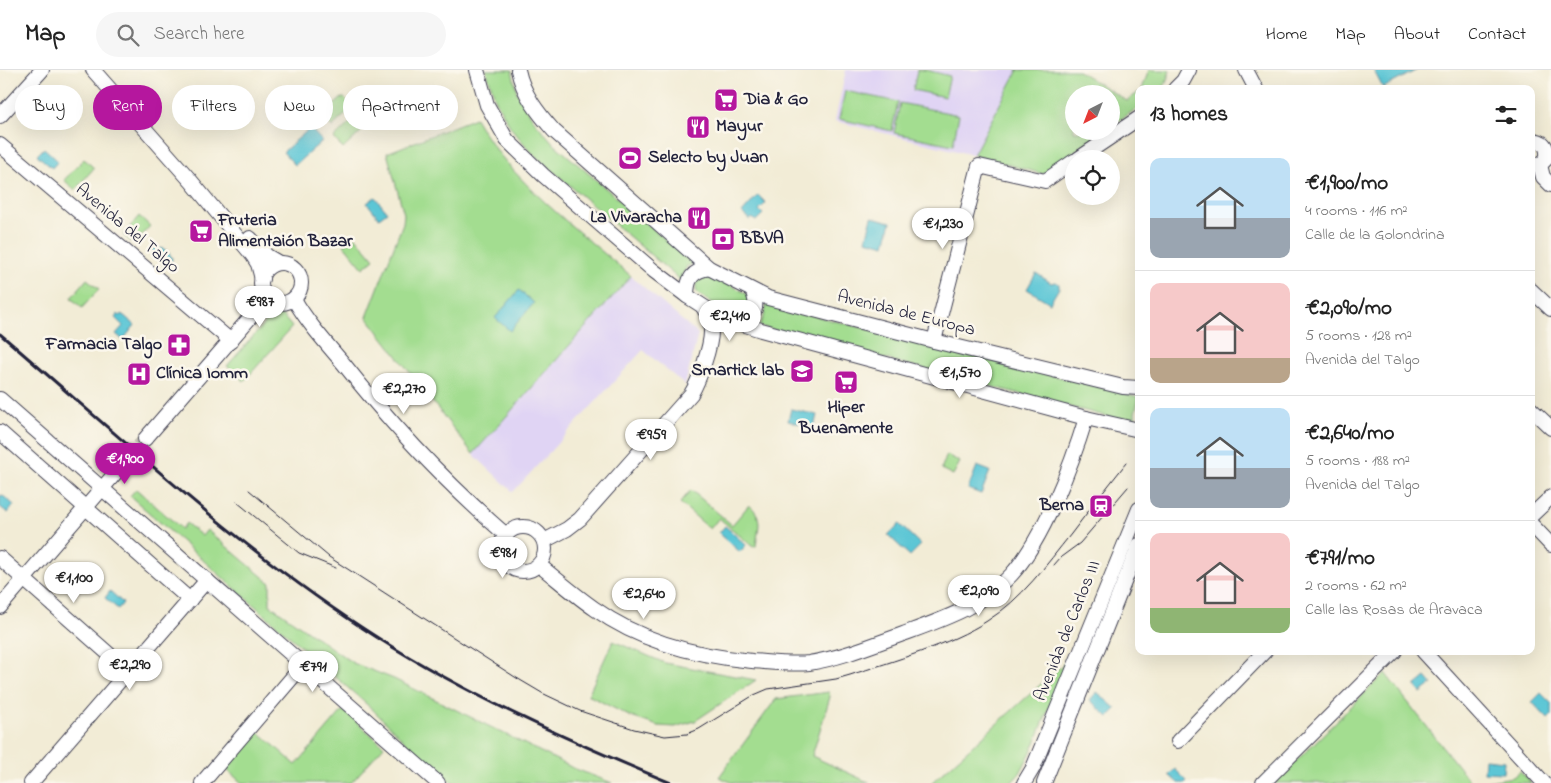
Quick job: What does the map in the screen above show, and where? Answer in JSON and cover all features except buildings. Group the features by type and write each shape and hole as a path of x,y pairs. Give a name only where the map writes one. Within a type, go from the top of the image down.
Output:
{"street":[{"path":"0,116 42,70"},
{"path":"93,70 253,256 258,264 263,290 267,298 280,303 294,299 300,291 301,278 298,271 286,264 279,263 260,250 198,176 104,70"},
{"path":"477,70 487,105 507,140 543,175 654,271 702,307 737,323 1086,418 1135,429"},
{"name":"Avenida de Europa","path":"518,70 533,105 554,131 709,268 753,292 768,298 934,341 1135,387"},
{"path":"1179,85 1189,70"},
{"path":"1246,70 1254,85"},
{"path":"1091,150 1135,121"},
{"path":"1540,138 1547,150 1542,160 1543,177 1551,185"},
{"name":"Avenida del Talgo","path":"0,144 231,341"},
{"path":"934,341 979,166 1045,181 1065,167"},
{"path":"262,279 268,268 279,263"},
{"path":"687,296 687,286 692,274 709,268"},
{"path":"710,341 720,332 751,317 756,305 753,292"},
{"path":"1535,294 1551,309"},
{"path":"145,439 267,298"},
{"path":"294,299 386,416 448,483 506,535"},
{"path":"544,540 567,529 580,519 691,394 696,386 710,341 710,319 702,307"},
{"path":"0,399 438,783"},
{"path":"1535,413 1551,428"},
{"path":"539,565 604,614 636,633 688,651 728,659 807,663 862,649 950,617 984,598 1011,575 1031,547 1050,510 1070,464 1086,418"},
{"path":"0,432 190,600"},
{"path":"0,607 125,462"},
{"path":"1535,512 1551,497"},
{"name":"Avenida de Carlos III","path":"1024,783 1033,768 1135,519"},
{"path":"517,528 536,530 544,540 545,554 539,565 527,571 513,568 508,564 502,553 501,547 506,535 517,528"},
{"path":"1535,528 1551,545"},
{"path":"1059,783 1046,778 1135,555"},
{"path":"0,558 128,672"},
{"path":"31,783 207,580"},
{"path":"1178,741 1261,655"},
{"path":"1263,783 1392,655"},
{"path":"1427,655 1544,783"},
{"path":"202,783 304,665"}],"shaded area":[{"path":"846,70 1018,70 973,155 835,121"},
{"path":"631,276 698,334 685,385 643,350 513,492 473,454"}],"green space":[{"path":"486,70 512,70 517,93 535,122 554,144 694,264 687,266 680,280 532,153 511,128 496,101"},
{"path":"917,70 926,70 950,76 945,97 913,90"},
{"path":"1018,70 1077,70 1101,85 1065,85 1065,140 1091,140 1077,150 1065,150 1065,158 1043,174 973,155"},
{"path":"1149,70 1170,70 1165,85 1143,85"},
{"path":"845,91 898,102 892,131 839,119"},
{"path":"1135,95 1135,110 1120,120 1120,97 1127,101"},
{"path":"343,97 343,117 333,126 333,106"},
{"path":"900,103 959,115 953,145 894,133"},
{"path":"475,118 489,141 525,183 567,222 631,276 473,454 367,317 403,223 404,214 387,153 445,130 458,130 458,125"},
{"path":"343,129 363,130 343,149 334,138"},
{"path":"84,159 94,168 75,190 64,180"},
{"path":"139,216 150,226 134,244 123,235"},
{"path":"355,236 374,259 363,268 344,245"},
{"path":"705,274 711,274 747,294 751,308 741,317 735,316 701,296 696,291 696,283"},
{"path":"87,279 99,289 82,308 71,298"},
{"path":"767,304 1135,396 1135,424 759,326"},
{"path":"273,314 282,315 292,327 244,381 227,366"},
{"path":"947,455 960,462 953,475 941,469"},
{"path":"136,489 182,529 186,523 202,536 207,530 270,583 270,605 353,663 394,679 573,768 612,783 455,783 440,776 372,709 130,496"},
{"path":"691,490 732,525 749,505 754,509 759,523 756,546 753,547 719,518 710,529 680,503"},
{"path":"613,641 665,663 756,680 695,721 675,727 658,726 631,717 588,695"},
{"path":"1068,660 1033,748 1020,773 1011,783 931,783"},
{"path":"1385,673 1471,783 1274,783 1283,774"},
{"path":"829,692 830,697 812,756 870,783 733,783 719,777 776,699"},
{"path":"343,710 384,746 351,783 242,783 220,764 253,727 296,765"},
{"path":"1520,771 1531,783 1478,783 1513,777"}],"water":[{"path":"1417,70 1389,85 1381,85 1374,71"},
{"path":"308,130 312,130 322,141 295,165 283,152"},
{"path":"44,148 58,161 52,168 37,155"},
{"path":"758,195 766,203 759,210 763,214 756,221 752,218 750,220 742,213"},
{"path":"375,197 387,212 379,218 367,203"},
{"path":"872,217 891,222 885,245 866,240"},
{"path":"154,248 167,251 172,258 171,264 167,266 153,256 152,250"},
{"path":"1036,273 1051,283 1056,282 1059,284 1059,288 1050,303 1027,289"},
{"path":"519,290 534,303 510,331 495,318"},
{"path":"118,314 120,316 122,314 135,325 123,340 116,334 123,326 115,318"},
{"path":"791,409 817,415 814,427 788,421"},
{"path":"977,466 990,471 981,494 968,489"},
{"path":"2,495 14,505 8,513 0,507 0,496"},
{"path":"899,524 921,545 910,556 888,535"},
{"path":"725,526 746,545 740,552 719,533"},
{"path":"110,591 123,603 118,609 105,598"},
{"path":"1426,677 1432,684 1421,693 1415,686"},
{"path":"1097,692 1116,709 1108,717 1090,700"},
{"path":"1541,693 1551,703 1551,716 1548,719 1532,702"},
{"path":"1485,759 1504,761 1503,773 1484,772"},
{"path":"1175,769 1187,781 1185,783 1178,783 1169,775"}],"tunnel":[{"path":"125,462 145,439"}],"tram line":[{"path":"249,490 329,557 542,693 580,711 634,729 665,736 687,734 699,729 754,695 768,689 836,679 850,675 939,645 972,630 1000,612 1033,581 1127,462"},
{"path":"1054,565 1061,557 1080,543 1128,487"},
{"path":"237,502 299,553 336,568"}],"railway":[{"path":"0,334 231,532 328,605 413,659 485,699 558,734 671,783"}],"place":[{"name":"Dia & Go","path":"726,100"},
{"name":"Mayur","path":"698,127"},
{"name":"Selecto by Juan","path":"630,158"},
{"name":"La Vivaracha","path":"699,218"},
{"name":"Fruteria Alimentaión Bazar","path":"201,231"},
{"name":"BBVA","path":"723,239"},
{"name":"Farmacia Talgo","path":"179,345"},
{"name":"Smartick lab","path":"802,371"},
{"name":"Clínica Iomm","path":"139,374"},
{"name":"Hiper Buenamente","path":"846,382"},
{"name":"Berna","path":"1101,506"}]}
